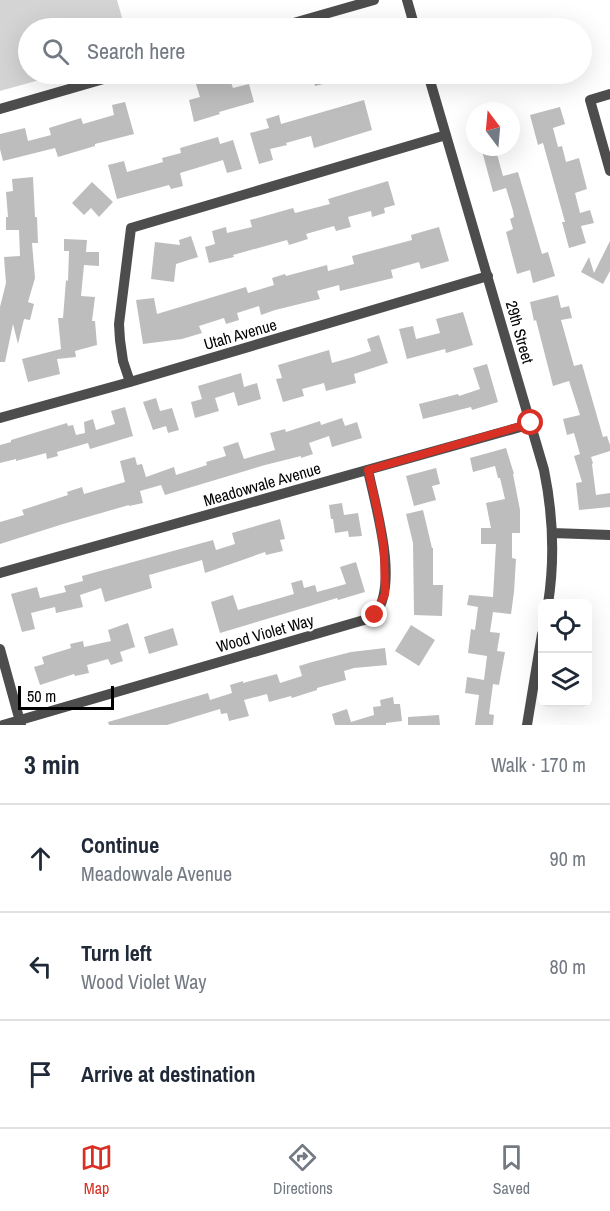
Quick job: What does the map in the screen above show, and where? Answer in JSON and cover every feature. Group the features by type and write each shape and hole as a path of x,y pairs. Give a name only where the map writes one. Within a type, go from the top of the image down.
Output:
{"street":[{"path":"311,18 374,0"},
{"path":"407,0 412,18"},
{"path":"0,109 86,84"},
{"name":"29th Street","path":"431,84 544,470 552,521 552,567 548,599"},
{"path":"610,94 590,100 610,171"},
{"path":"130,382 123,361 119,324 131,228 446,135"},
{"name":"Utah Avenue","path":"0,418 488,276"},
{"name":"Meadowvale Avenue","path":"0,573 531,423"},
{"name":"Wood Violet Way","path":"3,725 21,722 375,615 385,594 384,549 368,470"},
{"path":"552,533 610,535"},
{"path":"0,649 21,722"},
{"path":"527,725 540,653"}],"shaded area":[{"path":"0,0 117,0 122,18 18,18 18,84 25,84 0,91"}],"building":[{"path":"196,84 232,84 233,88 249,84 254,102 194,122 189,100 200,97"},
{"path":"364,100 372,130 314,148 311,136 286,143 287,145 270,149 273,160 259,164 250,133 269,128 266,119 279,115 281,124"},
{"path":"125,102 134,134 58,157 55,148 3,161 0,134 25,128 28,141 51,135 49,128 81,118 83,124 114,115 112,105"},
{"path":"560,107 565,124 553,128 558,147 562,146 566,162 579,158 587,189 575,193 580,213 590,210 594,223 581,226 586,243 569,248 562,222 565,222 543,143 538,145 530,115"},
{"path":"218,137 220,144 233,140 242,169 227,173 223,160 180,173 183,186 171,189 169,185 117,199 108,165 124,161 127,172 163,162 162,158 181,153 180,148"},
{"path":"483,156 497,156 503,176 518,172 542,254 548,252 555,276 533,283 530,270 517,274 506,232 513,229 510,219 514,217 513,211 506,188 493,192"},
{"path":"33,177 38,243 32,243 35,278 28,302 34,304 30,320 24,319 18,344 13,324 5,362 0,362 0,307 6,283 4,257 20,256 19,230 6,230 6,217 8,217 6,192 13,191 12,179"},
{"path":"388,181 395,205 384,208 385,213 372,217 371,211 348,217 351,227 336,231 334,226 306,234 308,239 289,245 287,240 209,263 205,247 215,244 212,231 226,227 227,233 252,227 250,220 293,208 295,213 330,204 328,199"},
{"path":"92,182 113,202 99,217 91,208 84,215 72,203"},
{"path":"439,227 449,261 421,269 419,262 391,270 393,278 340,291 339,285 317,291 320,299 261,315 259,306 237,313 239,320 226,324 224,318 199,326 202,333 182,339 143,344 136,300 154,298 157,314 246,287 248,293 274,285 272,278 285,274 286,276 327,265 328,271 354,264 352,256 412,240 411,235"},
{"path":"191,236 198,257 176,264 174,282 151,279 155,242 180,245 179,240"},
{"path":"64,239 87,240 86,252 99,252 99,266 84,265 81,296 95,297 92,321 95,321 97,345 75,351 76,357 57,359 60,374 28,382 22,359 61,349 58,318 63,318 69,251 64,251"},
{"path":"610,241 610,271 603,284 581,272 589,257 594,273"},
{"path":"558,295 561,308 569,306 572,318 561,320 574,366 582,364 603,437 607,436 610,445 610,451 591,457 596,495 610,493 610,507 579,510 576,483 582,482 574,456 580,454 574,433 567,435 563,419 580,415 569,381 553,386 530,302"},
{"path":"463,312 473,345 446,353 445,349 407,359 399,329 413,326 416,339 440,333 436,319"},
{"path":"379,335 388,363 354,374 356,383 326,391 324,383 302,389 304,396 283,402 276,379 282,378 278,365 329,350 332,363 353,357 371,351 367,339"},
{"path":"487,364 498,402 472,410 471,407 423,419 419,404 480,389 473,368"},
{"path":"241,373 244,387 257,383 261,399 238,406 234,392 215,398 219,411 195,418 191,402 202,399 198,386"},
{"path":"156,398 160,411 172,408 179,430 168,433 166,426 153,430 143,402"},
{"path":"125,407 133,436 90,449 88,443 57,452 58,456 47,459 46,453 0,463 0,445 11,442 11,440 67,423 68,426 73,425 76,435 85,433 84,422 93,419 96,430 115,424 111,411"},
{"path":"342,418 345,426 357,422 362,438 332,447 329,436 309,443 313,454 265,465 165,495 161,485 140,491 143,503 129,505 0,544 0,522 24,515 22,510 68,495 67,492 82,487 84,494 125,482 120,461 135,457 137,465 142,464 146,477 174,467 176,475 226,456 223,447 238,442 244,459 275,450 270,433 285,429 286,432 320,421 321,425"},
{"path":"506,448 514,474 520,510 520,533 512,533 512,558 516,559 514,592 511,614 493,612 490,632 500,633 497,651 505,652 499,685 493,684 489,714 494,715 493,725 475,725 479,695 465,693 467,677 484,680 487,656 468,653 471,629 475,630 478,607 467,605 469,595 493,597 496,544 481,544 481,528 491,528 486,503 505,499 495,466 473,472 470,458"},
{"path":"436,468 440,484 432,486 436,500 414,506 406,476"},
{"path":"342,503 344,515 358,513 362,536 349,537 348,531 335,533 329,505"},
{"path":"423,510 433,548 433,585 443,585 442,616 414,615 413,543 406,514"},
{"path":"280,519 285,539 280,540 283,551 266,555 265,552 205,573 202,560 149,575 152,588 105,602 101,588 80,595 83,607 56,613 55,607 31,613 35,629 22,632 11,594 37,587 40,598 66,592 64,586 83,581 82,576 213,540 216,550 235,544 232,533"},
{"path":"356,562 365,592 338,600 337,598 220,633 211,602 233,595 238,610 294,594 291,583 302,580 304,588 315,585 317,592 346,584 340,567"},
{"path":"128,623 135,647 120,652 123,661 111,665 108,659 87,665 89,673 75,676 74,674 40,685 34,667 44,664 42,657 71,648 70,644 83,641 84,647 111,641 108,630"},
{"path":"411,625 435,640 419,666 395,651"},
{"path":"173,628 178,645 149,654 144,637"},
{"path":"385,648 387,665 344,671 346,680 292,698 291,696 269,702 267,694 244,700 249,716 229,721 227,713 221,714 220,709 167,725 109,725 108,722 208,693 210,700 232,693 230,685 243,681 243,683 277,674 280,683 302,676 299,666 351,652"},
{"path":"393,697 394,704 400,704 402,721 386,723 386,725 335,725 332,714 347,709 351,722 374,715 373,707 381,706 380,700"},
{"path":"439,715 440,725 408,725 408,717"}],"route":[{"path":"375,615 385,594 385,568 382,532 368,470 531,423"}]}
